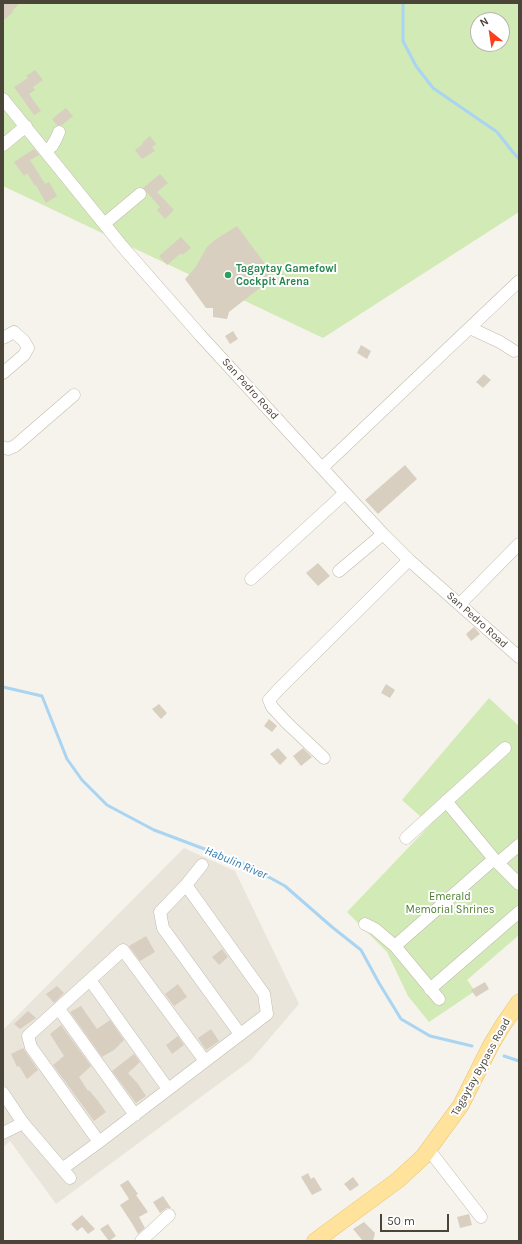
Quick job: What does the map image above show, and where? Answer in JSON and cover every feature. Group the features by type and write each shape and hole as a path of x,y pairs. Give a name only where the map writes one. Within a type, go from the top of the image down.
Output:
{"main road":[{"name":"Tagaytay Bypass Road","path":"325,1238 398,1180 429,1150 462,1105 497,1035 519,1002"}],"street":[{"name":"San Pedro Road","path":"3,99 122,246 200,335 345,493 409,560 519,657"},
{"path":"3,145 26,126"},
{"path":"46,151 52,146 59,132"},
{"path":"104,224 140,194"},
{"path":"322,468 519,281"},
{"path":"470,328 500,342 514,351"},
{"path":"3,338 14,332 19,335 28,348 24,355 3,374"},
{"path":"3,448 8,449 15,446 74,394"},
{"path":"251,579 345,493"},
{"path":"338,571 383,534"},
{"path":"460,604 519,544"},
{"path":"324,758 287,723 272,707 269,700 409,560"},
{"path":"406,838 505,748"},
{"path":"446,802 496,861 519,884"},
{"path":"395,946 496,861 519,845"},
{"path":"202,865 186,885 160,912 163,928 240,1034"},
{"path":"62,1169 267,1014 264,994 186,885"},
{"path":"430,989 519,912"},
{"path":"365,924 375,929 395,946 439,999"},
{"path":"99,1142 31,1047 28,1036 123,950 205,1061"},
{"path":"90,980 168,1089"},
{"path":"59,1009 135,1115"},
{"path":"3,1093 23,1122 70,1178"},
{"path":"3,1133 23,1122"},
{"path":"429,1150 481,1217"},
{"path":"142,1241 169,1215"}],"shaded area":[{"path":"184,848 235,871 299,1004 251,1060 56,1204 10,1141 3,1147 3,1030"}],"green space":[{"path":"3,3 519,3 519,212 323,338 3,186"},
{"name":"Emerald Memorial Shrines","path":"489,698 519,726 519,935 467,980 475,991 429,1022 408,996 387,952 347,912 430,825 402,800"}],"building":[{"path":"3,3 20,3 3,21"},
{"path":"35,70 43,80 33,87 35,90 29,94 41,111 34,115 14,87 28,78 26,76"},
{"path":"66,108 73,116 62,125 57,125 52,119"},
{"path":"150,136 156,144 152,147 155,151 142,159 135,150"},
{"path":"34,149 39,155 30,160 45,184 49,182 57,196 46,203 27,173 24,176 14,162"},
{"path":"160,174 168,183 157,192 174,210 165,219 157,210 160,207 143,188"},
{"name":"Tagaytay Gamefowl Cockpit Arena","path":"237,226 271,272 263,280 265,284 229,312 227,319 213,317 213,308 206,308 185,279 195,268 207,247"},
{"path":"181,237 191,248 182,255 181,253 167,265 159,256"},
{"path":"233,331 238,339 230,344 225,336"},
{"path":"361,345 371,351 367,359 357,353"},
{"path":"484,374 491,380 483,388 476,382"},
{"path":"405,465 417,479 378,514 365,500"},
{"path":"318,563 330,576 318,586 306,573"},
{"path":"474,627 480,634 471,641 466,634"},
{"path":"386,684 395,690 390,698 381,693"},
{"path":"159,704 167,713 161,719 152,709"},
{"path":"269,719 277,726 272,732 264,726"},
{"path":"278,748 287,758 280,765 270,754"},
{"path":"303,748 312,757 301,766 293,756"},
{"path":"146,936 155,952 140,961 129,946"},
{"path":"222,949 228,957 219,965 212,957"},
{"path":"485,982 489,989 476,997 471,990"},
{"path":"178,984 187,997 174,1006 165,994"},
{"path":"57,986 64,993 54,1003 46,994"},
{"path":"81,1006 97,1029 110,1020 124,1040 114,1050 102,1057 70,1012"},
{"path":"28,1011 36,1018 20,1029 14,1024"},
{"path":"61,1025 91,1066 79,1077 88,1091 89,1090 106,1112 94,1121 53,1065 64,1056 50,1034"},
{"path":"211,1029 219,1041 206,1050 198,1038"},
{"path":"178,1036 184,1045 172,1054 166,1045"},
{"path":"23,1048 38,1070 27,1079 19,1066 17,1067 11,1054"},
{"path":"134,1054 140,1062 128,1073 146,1096 136,1103 112,1071"},
{"path":"308,1173 311,1179 314,1177 322,1190 312,1195 301,1177"},
{"path":"353,1177 359,1185 350,1191 344,1184"},
{"path":"128,1180 148,1212 139,1217 145,1228 138,1234 120,1205 129,1199 120,1185"},
{"path":"163,1196 171,1208 167,1208 160,1213 153,1202"},
{"path":"469,1214 472,1225 460,1228 457,1217"},
{"path":"82,1215 95,1229 88,1234 82,1227 77,1231 71,1224"},
{"path":"364,1222 375,1233 373,1241 363,1241 353,1229"},
{"path":"108,1224 116,1236 109,1241 100,1229"}],"waterway":[{"path":"403,3 403,41 416,66 433,88 497,132 519,159"},
{"name":"Habulin River","path":"3,687 42,696 67,759 82,780 107,805 154,830 247,865 285,886 361,950 401,1019 430,1036 472,1046"},
{"name":"Habulin River","path":"504,1056 519,1061"}],"place":[{"name":"Tagaytay Gamefowl Cockpit Arena","path":"228,275"}]}
